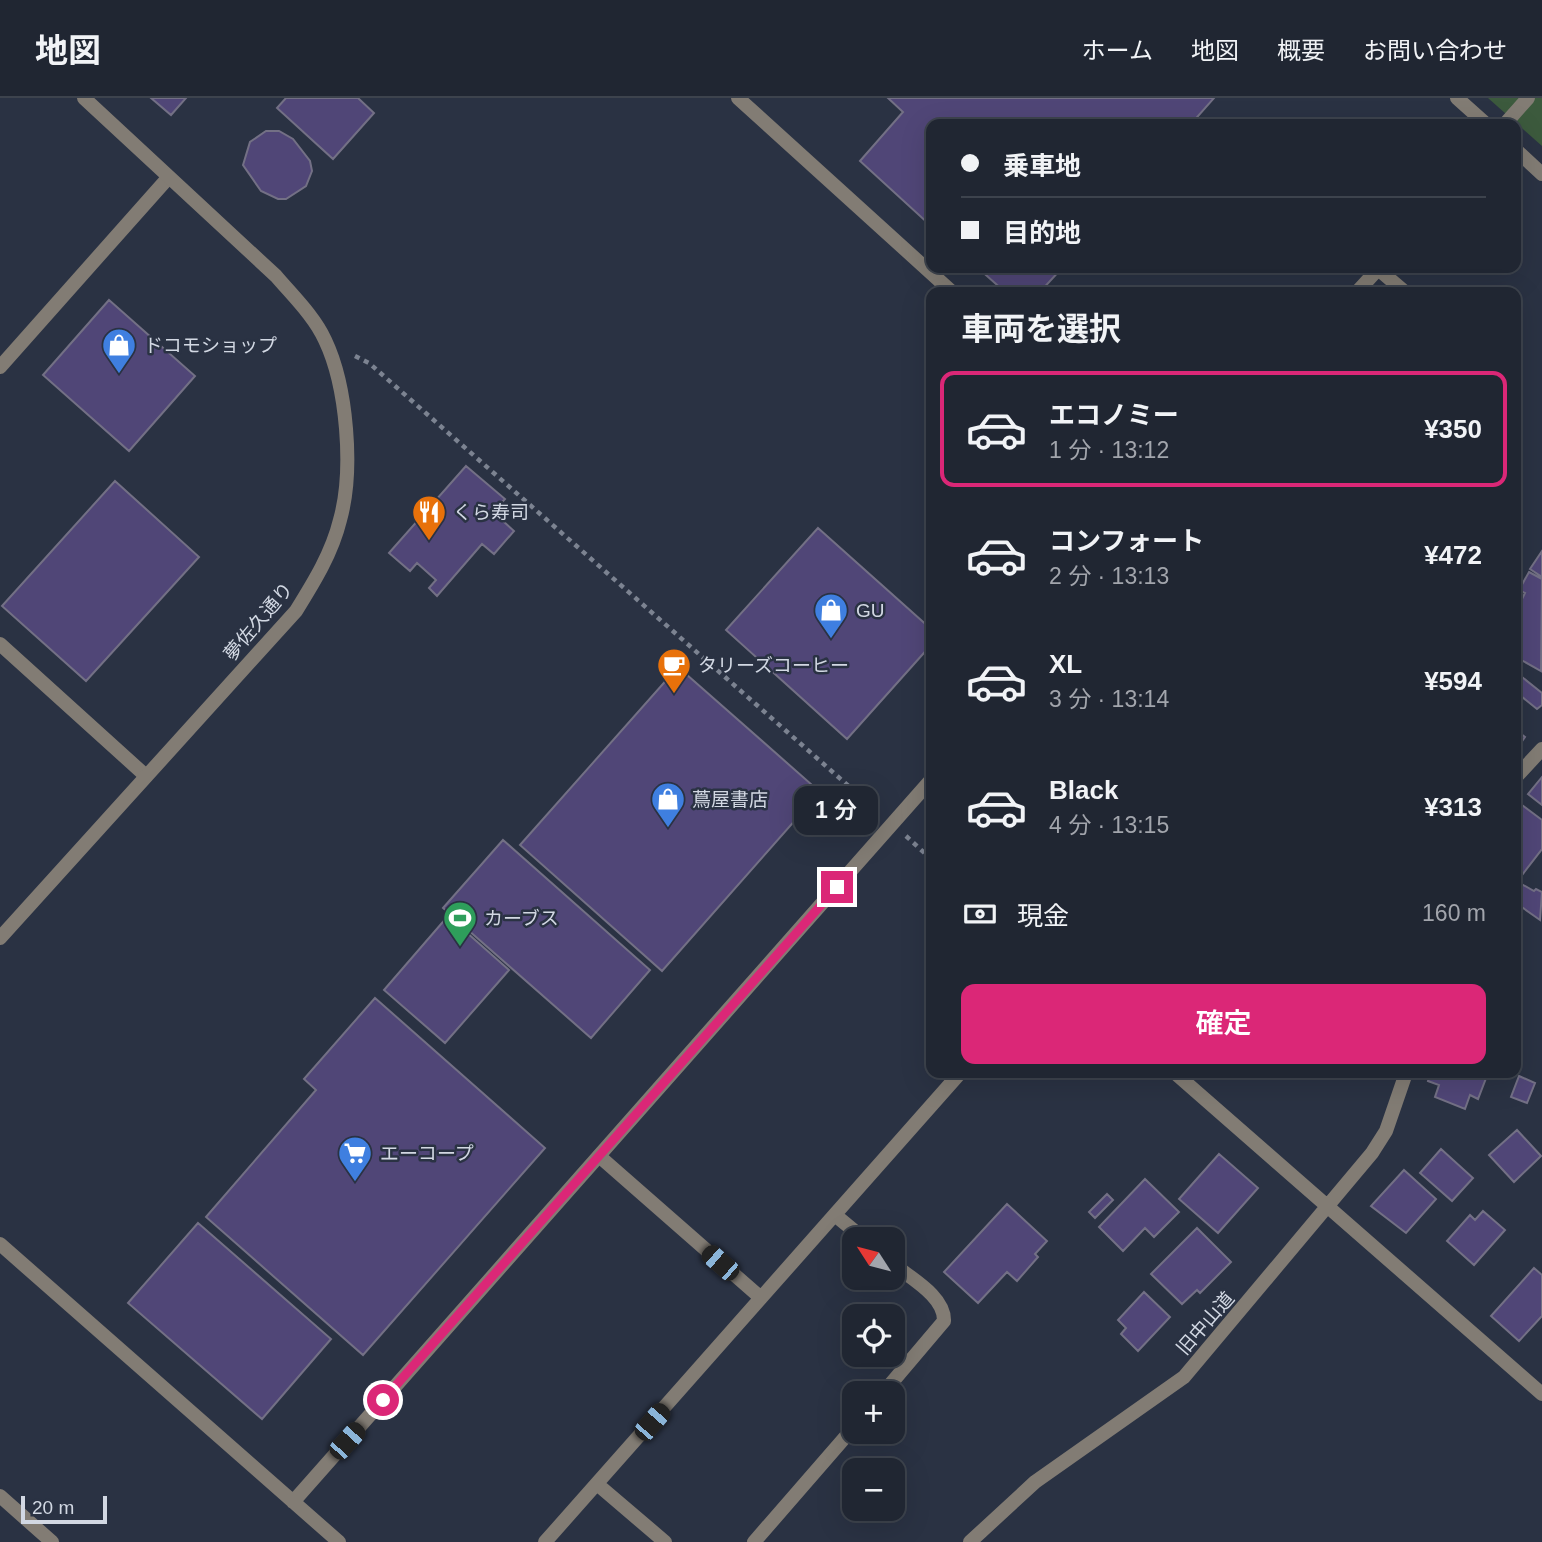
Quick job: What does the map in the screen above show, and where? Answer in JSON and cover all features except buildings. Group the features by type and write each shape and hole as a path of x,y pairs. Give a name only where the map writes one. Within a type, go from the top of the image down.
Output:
{"street":[{"name":"夢佐久通り","path":"0,938 296,611 317,578 341,517 347,435 337,380 326,340 305,309 276,276 84,98"},
{"path":"738,98 926,268"},
{"path":"1457,98 1480,119"},
{"path":"1509,119 1528,98"},
{"path":"1521,155 1542,174"},
{"path":"0,367 168,178"},
{"path":"931,273 946,287"},
{"path":"1362,287 1374,273"},
{"path":"1384,273 1400,287"},
{"path":"0,644 146,776"},
{"path":"1521,772 1542,749"},
{"path":"293,1502 926,786"},
{"path":"545,1542 956,1078"},
{"path":"1184,1078 1328,1209 1542,1394"},
{"name":"旧中山道","path":"970,1542 1035,1482 1184,1377 1373,1153 1386,1131 1404,1078"},
{"path":"599,1156 761,1298"},
{"path":"835,1215 850,1227"},
{"path":"0,1244 339,1542"},
{"path":"893,1381 944,1321 944,1311 939,1302 905,1274"},
{"path":"754,1542 842,1441"},
{"path":"597,1484 665,1542"},
{"path":"0,1496 52,1542"}],"path":[{"path":"326,340 369,363 926,855"}],"green space":[{"path":"1488,98 1542,98 1542,146 1521,127 1521,119 1512,119"}],"place":[{"name":"ドコモショップ","path":"119,375"},
{"name":"くら寿司","path":"429,542"},
{"name":"GU","path":"831,640"},
{"name":"タリーズコーヒー","path":"674,695"},
{"name":"蔦屋書店","path":"668,829"},
{"name":"カーブス","path":"460,948"},
{"name":"エーコープ","path":"355,1183"}],"route":[{"path":"383,1400 837,887"}]}
